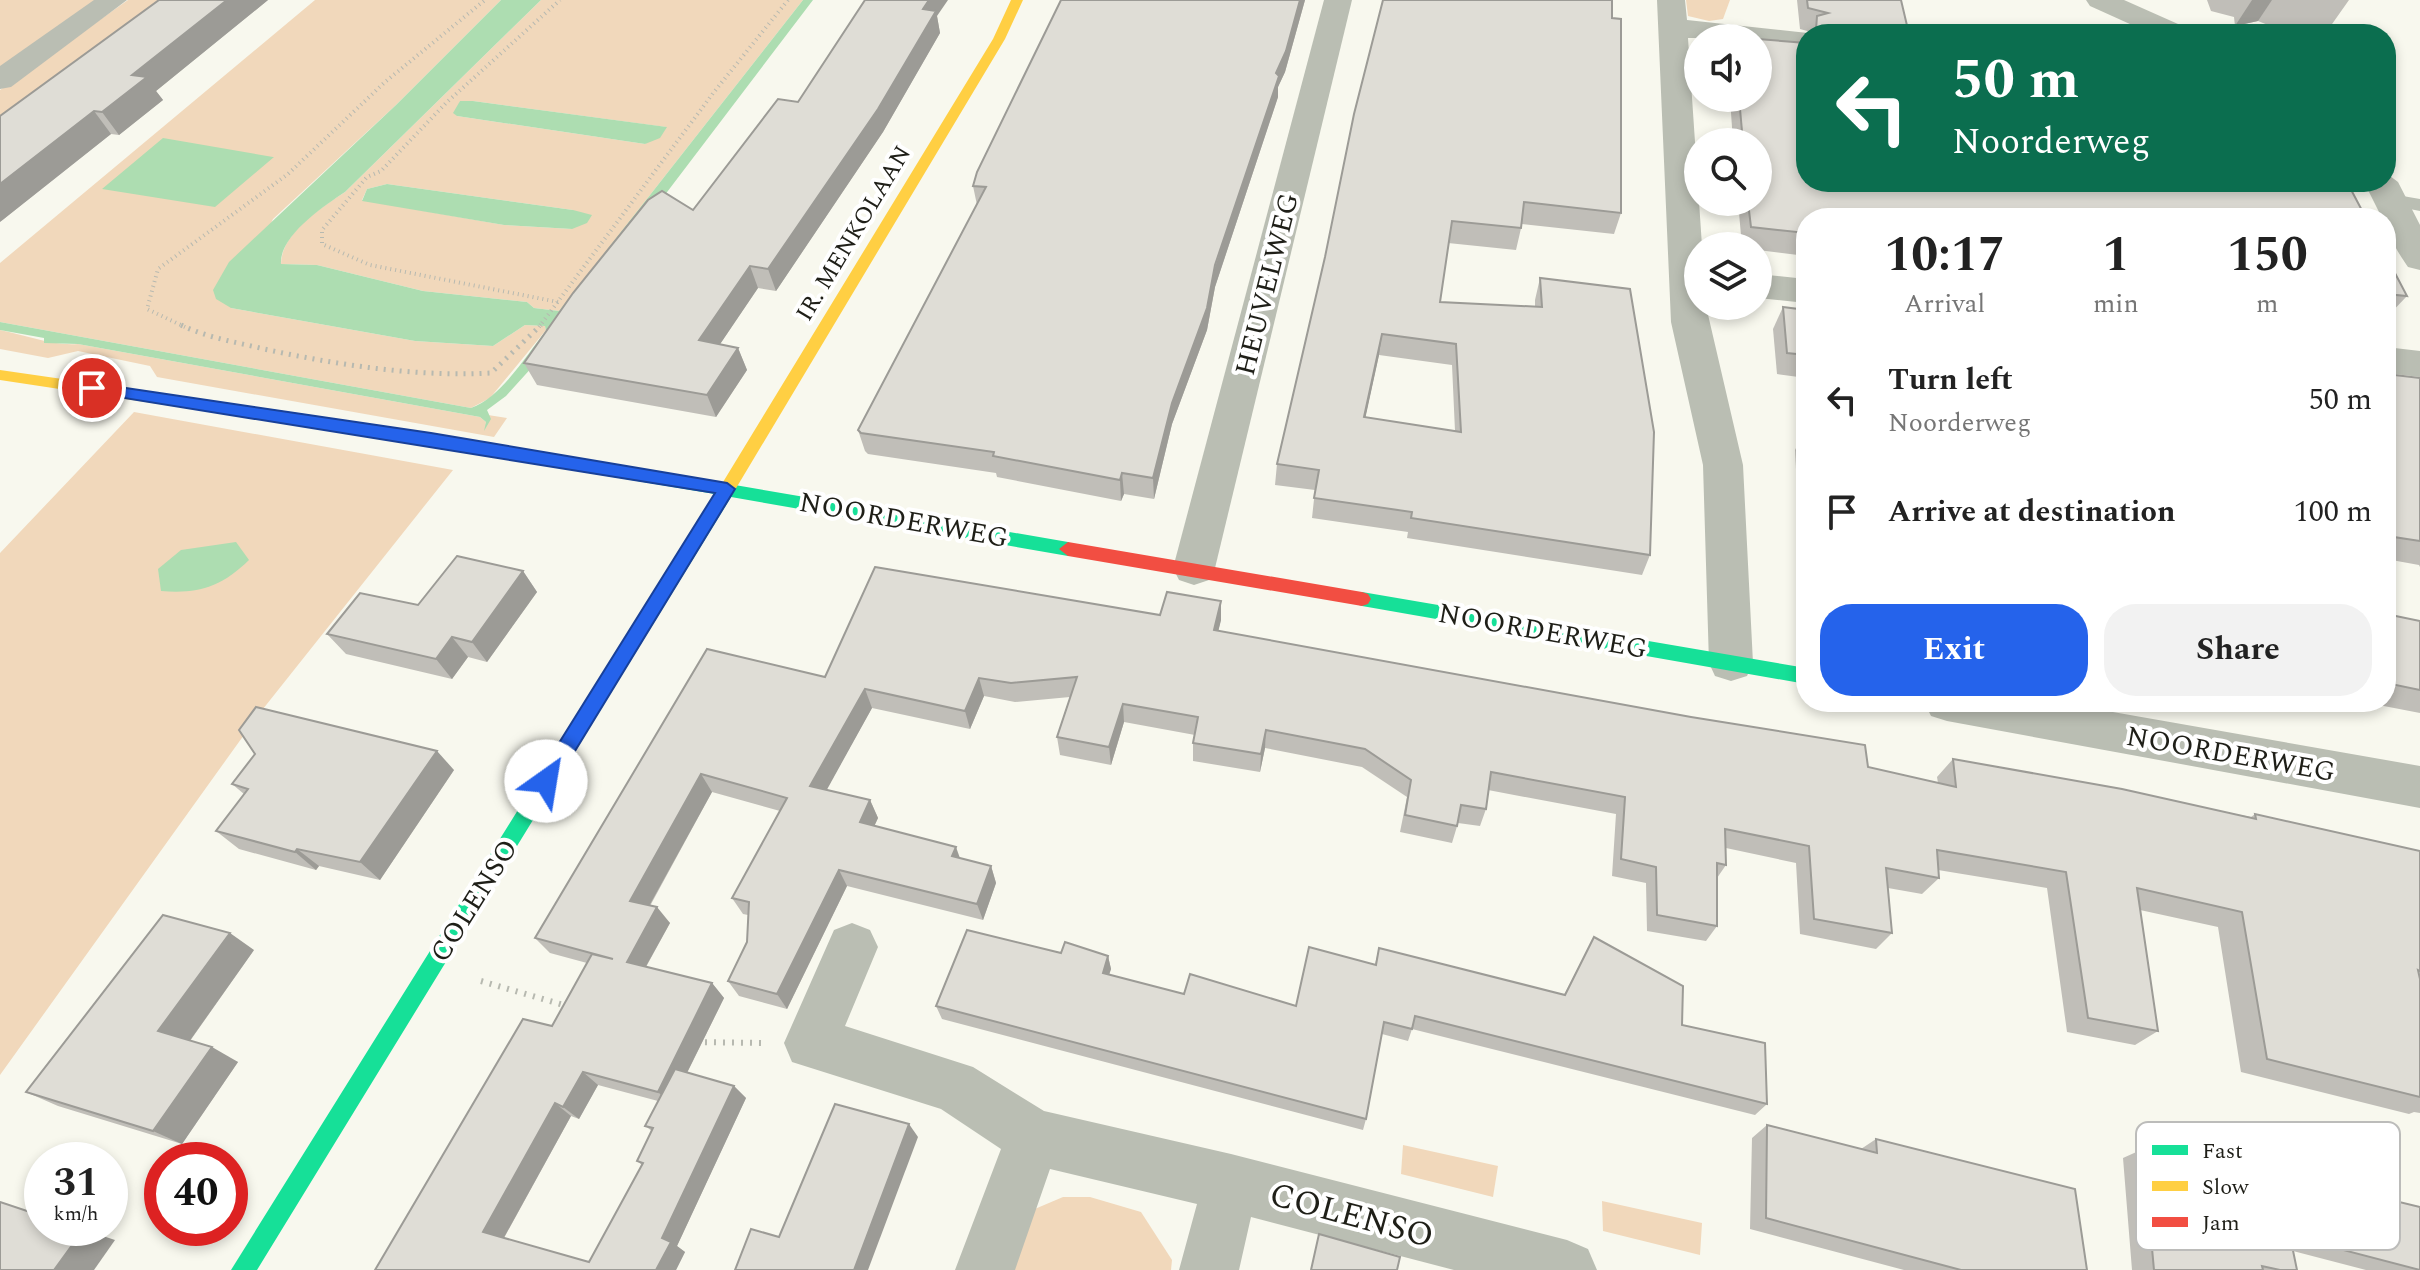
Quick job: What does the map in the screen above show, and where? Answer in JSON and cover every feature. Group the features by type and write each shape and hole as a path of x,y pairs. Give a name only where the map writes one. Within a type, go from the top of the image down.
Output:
{"street":[{"path":"0,80 113,0"},
{"name":"IR. MENKOLAAN","path":"727,489 999,39 1017,0"},
{"name":"HEUVELWEG","path":"1194,568 1338,0"},
{"path":"2100,0 2154,24"},
{"path":"1689,232 1672,14 1745,22 1796,37"},
{"path":"2397,196 2420,259"},
{"path":"1772,287 1796,290"},
{"path":"1689,320 1723,465 1731,663"},
{"path":"2396,361 2420,364"},
{"name":"NOORDERWEG","path":"0,375 431,439 1194,568 1796,674"},
{"name":"COLENSO","path":"243,1270 727,489"},
{"name":"NOORDERWEG","path":"2003,712 2420,787"},
{"path":"811,1043 852,947"},
{"name":"COLENSO","path":"811,1043 954,1086 1033,1137 1231,1183 1567,1270"},
{"path":"985,1270 1033,1137"},
{"name":"COLENSO","path":"1209,1270 1231,1183"}],"path":[{"path":"485,0 385,82 288,174 158,269 147,309 202,335 324,362 451,375 491,373 538,329 714,92 788,0"},
{"path":"558,302 370,265 322,244 322,230 367,177 381,171 446,103 560,0"},
{"path":"431,967 581,1010"},
{"path":"687,1039 702,1044 811,1043"}],"shaded area":[{"path":"0,0 97,0 0,67"},
{"path":"128,0 186,0 0,136 0,90"},
{"path":"315,0 501,0 396,105 273,219 231,308 415,341 493,346 525,325 545,326 546,330 490,398 471,408 0,322 0,263"},
{"path":"501,0 541,0 345,192 304,223 287,243 281,264 317,265 423,291 527,302 534,308 559,311 803,0 813,0 544,354 506,396 487,410 491,419 484,431 486,422 480,417 78,344 44,343 44,338 0,330 0,322 471,408 482,403 513,374 546,331 545,326 525,325 493,346 415,341 231,308 216,299 213,290 229,262 396,105"},
{"path":"541,0 803,0 559,311 534,308 527,302 423,291 317,265 281,264 283,253 295,232 345,192","holes":["460,101 473,101 666,127 645,144 457,116","387,184 573,210 572,229 504,225 362,200 367,189"]},
{"path":"1686,0 1730,0 1723,19 1709,21 1688,16"},
{"path":"460,101 667,127 660,138 645,144 457,116 453,113"},
{"path":"163,138 274,157 215,207 102,189"},
{"path":"387,184 592,215 587,223 572,229 504,225 362,201 367,189"},
{"path":"0,330 49,342 78,344 480,417 486,422 485,427 488,415 507,418 494,437 157,377 150,366 78,351 48,358 0,349"},
{"path":"134,412 453,470 259,714 0,1075 0,553"},
{"path":"236,542 249,560 229,577 198,590 161,591 158,569 181,550"},
{"path":"1403,1145 1498,1166 1493,1197 1401,1174"},
{"path":"1063,1197 1090,1197 1141,1212 1172,1260 1171,1270 1013,1270 1023,1214"},
{"path":"1602,1201 1702,1223 1700,1255 1603,1231"}],"building":[{"path":"159,0 227,0 132,75 147,77 102,112 94,111 0,184 0,116"},
{"path":"865,0 929,0 923,9 936,11 878,109 768,269 750,266 699,340 738,348 707,395 524,363 573,293 648,200 662,191 693,210 778,99 798,102"},
{"path":"1061,0 1300,0 1286,51 1276,73 1279,76 1215,265 1207,308 1172,403 1153,478 1122,473 1120,480 993,456 994,452 861,433 858,430 986,187 973,186 977,172"},
{"path":"1383,0 1612,0 1612,18 1621,19 1621,213 1524,202 1521,228 1452,221 1440,302 1542,307 1540,278 1630,289 1654,432 1650,555 1411,518 1412,512 1314,498 1319,470 1277,464 1325,257 1354,114","holes":["1382,334 1456,344 1461,432 1364,417"]},
{"path":"1807,0 1901,0 1907,24 1816,24 1817,16 1828,13 1808,8"},
{"path":"1772,40 1796,42 1796,192 2352,192 2361,208 1796,208 1796,232 1751,227 1750,216 1772,216 1772,128 1742,128 1740,112 1772,112"},
{"path":"2396,275 2407,296 2396,295"},
{"path":"1783,307 1796,309 1796,354 1787,353"},
{"path":"2396,375 2420,378 2420,541 2396,537"},
{"path":"457,556 523,571 472,642 452,637 436,659 327,634 360,593 418,605"},
{"path":"875,567 1160,615 1167,592 1221,601 1214,630 1691,717 1865,745 1868,767 1956,787 1953,759 2122,789 2256,819 2255,814 2420,851 2420,1097 2267,1059 2242,912 2137,888 2158,1031 2088,1018 2066,872 1937,850 1939,878 1886,868 1892,933 1814,919 1809,846 1725,829 1726,865 1717,863 1717,926 1657,915 1656,867 1621,859 1625,797 1491,772 1486,809 1461,805 1457,826 1405,815 1411,780 1365,749 1266,730 1261,754 1193,743 1198,717 1123,704 1109,747 1057,737 1077,677 1011,683 979,678 965,711 865,689 810,786 870,800 860,822 956,847 952,856 991,866 977,904 839,870 777,994 728,981 747,942 749,902 732,898 787,798 701,774 630,901 657,907 627,962 712,983 658,1092 583,1072 563,1107 555,1103 483,1232 589,1262 643,1163 637,1161 653,1128 645,1126 675,1069 734,1086 662,1238 671,1242 656,1270 375,1270 523,1019 552,1026 592,954 613,959 535,938 707,649 825,677"},
{"path":"2396,616 2420,621 2420,690 2396,685"},
{"path":"256,707 437,751 360,862 297,849 295,852 216,831 248,789 232,784 255,754 239,730"},
{"path":"163,915 230,933 158,1031 212,1047 153,1131 26,1092"},
{"path":"967,930 1061,953 1065,942 1108,956 1103,973 1184,994 1190,974 1296,1006 1309,947 1376,965 1379,948 1565,995 1594,937 1683,986 1682,1025 1765,1043 1767,1104 1415,1016 1412,1029 1384,1022 1366,1119 936,1006"},
{"path":"835,1104 909,1124 854,1270 735,1270 751,1229 779,1237"},
{"path":"1767,1125 1877,1153 1876,1139 2075,1189 2087,1270 1961,1270 1766,1218"},
{"path":"0,1202 24,1210 24,1246 71,1246 54,1270 0,1270"},
{"path":"2400,1202 2420,1207 2420,1270 2344,1250 2400,1250"},
{"path":"1319,1234 1400,1257 1397,1270 1311,1270"},
{"path":"2152,1250 2293,1250 2297,1270 2262,1266 2263,1270 2154,1270"}],"traffic: fast":[{"path":"270,415 431,439 1068,549"},
{"path":"243,1270 726,491"},
{"path":"1362,599 1796,674"}],"traffic: slow":[{"path":"726,491 999,39 1017,0"},
{"path":"0,375 270,415"}],"traffic: jam":[{"path":"1068,549 1362,599"}],"route":[{"path":"92,388 431,439 727,489 546,781"}]}
